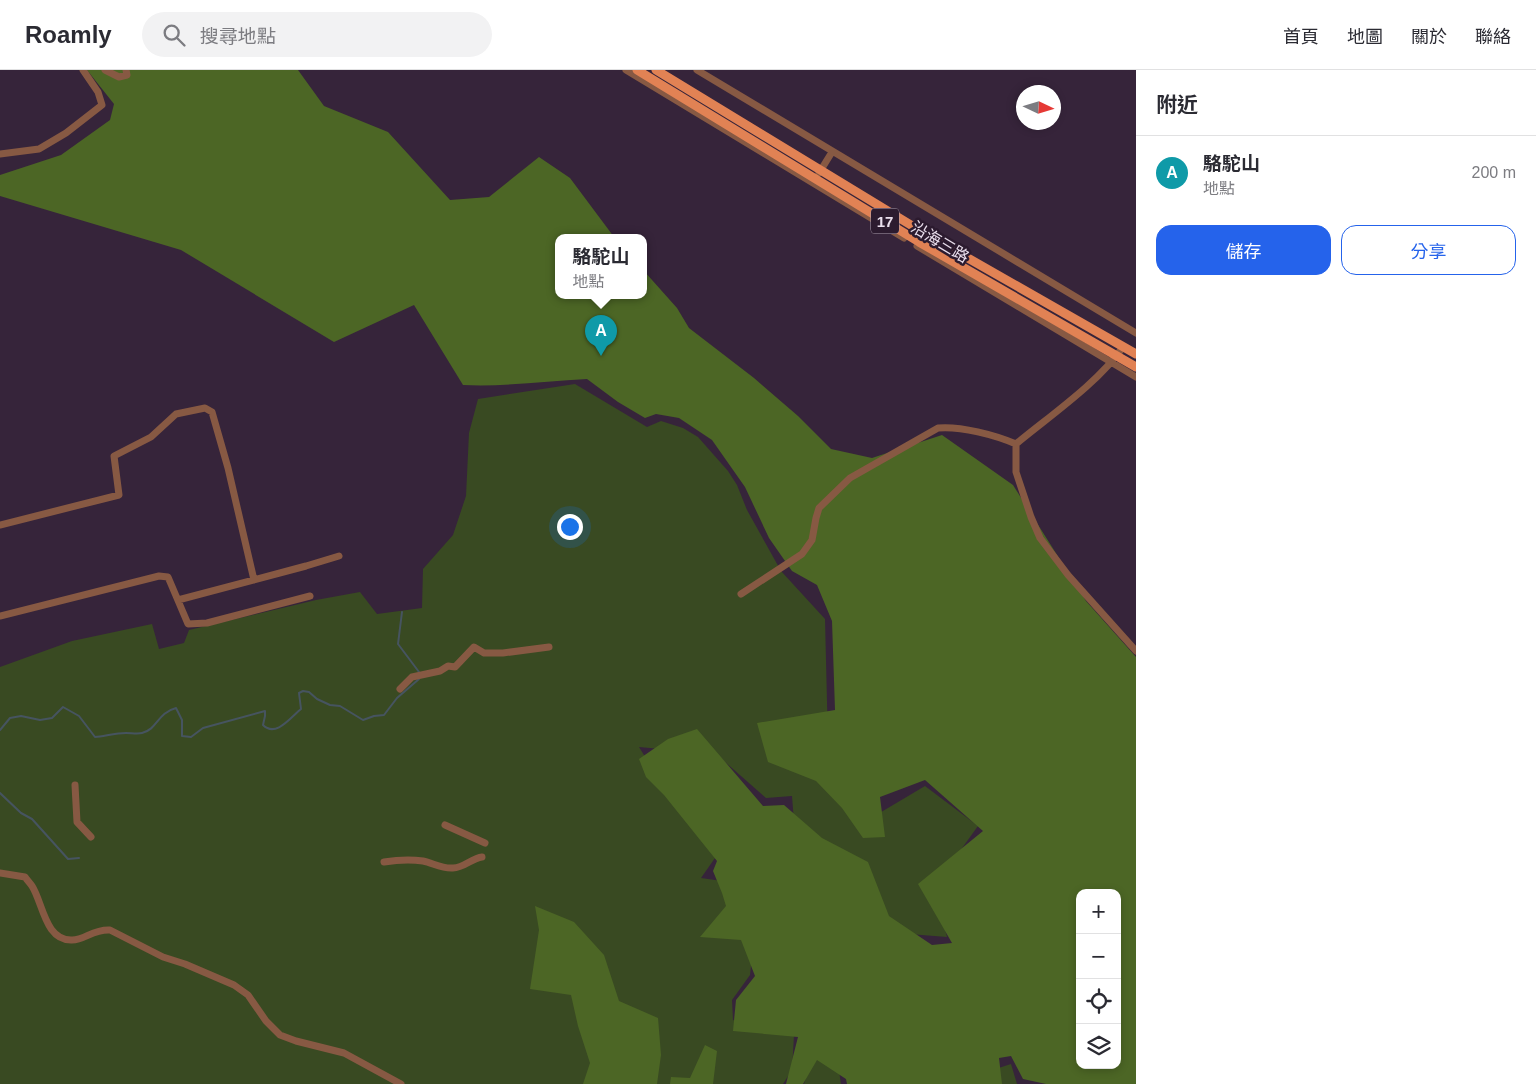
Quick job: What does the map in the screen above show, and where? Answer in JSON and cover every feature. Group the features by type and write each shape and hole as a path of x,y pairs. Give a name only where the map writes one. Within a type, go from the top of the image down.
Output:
{"main road":[{"name":"沿海三路","path":"656,70 924,233 1136,354"},
{"name":"沿海三路","path":"637,72 814,181 1114,359 1136,367"}],"street":[{"path":"0,154 39,149 66,133 102,105 98,92 83,70"},
{"path":"105,70 119,77 127,75 126,70"},
{"name":"沿海三路","path":"626,70 637,72"},
{"name":"沿海三路","path":"697,70 1136,333"},
{"path":"741,137 748,126"},
{"path":"814,181 832,152"},
{"path":"1016,444 1098,376 1123,346"},
{"name":"沿海三路","path":"1114,359 1136,378"},
{"path":"0,525 119,495 114,456 151,437 176,414 205,408 212,412 254,580"},
{"path":"741,594 802,554 812,540 819,508 850,478 938,428 950,427 1004,439 1016,444"},
{"path":"1016,444 1016,472 1040,538 1068,575 1136,651"},
{"path":"178,600 340,556"},
{"path":"0,616 159,576 168,577 188,624 207,623 310,596"},
{"path":"400,689 412,677 448,666 455,667 474,647 484,654 549,647"},
{"path":"75,785 77,822 90,837"},
{"path":"445,825 485,843"},
{"path":"384,862 398,859 421,861 444,868 457,868 476,858 482,858"},
{"path":"0,873 25,877 32,886 44,916 60,937 73,941 100,930 110,930 163,957 185,964 234,985 248,995 266,1021 280,1034 296,1041 344,1053 401,1084"}],"green space":[{"path":"87,70 298,70 324,106 388,132 450,200 489,197 539,157 570,178 612,234 555,234 555,299 647,299 647,274 677,308 689,328 754,378 798,416 831,449 872,458 942,435 1013,485 1086,601 1136,657 1136,1084 1046,1084 1023,1079 1011,1056 999,1058 1002,1084 847,1084 846,1079 817,1060 803,1084 786,1084 798,1037 733,1031 736,1000 755,976 741,940 700,937 726,906 713,871 717,861 664,795 646,777 639,759 668,739 697,729 763,806 784,805 822,838 868,862 889,916 932,945 952,943 918,884 983,831 925,780 880,797 885,837 863,838 842,808 816,781 768,762 757,723 835,710 832,621 817,585 792,571 769,538 745,487 712,440 679,418 656,414 645,418 618,402 587,379 510,385 463,385 414,305 334,342 181,250 0,196 0,175 61,155 110,120 114,104"},
{"path":"575,384 647,427 661,421 683,428 698,437 728,471 737,485 747,510 781,571 825,619 828,743 856,827 925,786 978,826 934,887 947,937 909,934 795,835 792,796 766,798 716,754 639,747 657,776 715,858 701,878 729,882 754,938 750,975 732,1000 733,1020 794,1035 792,1070 783,1084 0,1084 0,667 72,641 152,624 159,649 184,643 189,630 316,600 360,592 377,614 422,608 423,569 453,535 466,496 469,433 478,399"},
{"path":"535,906 574,922 604,955 619,1001 658,1018 661,1055 657,1084 583,1084 590,1063 578,1026 571,995 530,989 539,930"},
{"path":"705,1045 717,1051 713,1084 670,1084 671,1077 690,1078"},
{"path":"815,1048 839,1071 841,1084 804,1084"},
{"path":"1011,1064 1017,1084 970,1084 977,1075"}],"waterway":[{"path":"402,612 398,644 419,672"},
{"path":"0,730 10,718 21,716 40,720 52,718 63,707 79,716 95,737 122,733 142,733 151,728 165,713 176,708 182,720 182,736 191,737 203,728 265,711 263,725 273,729 283,725 301,709 299,693 303,691 309,692 317,699 330,705 340,706 363,720 384,715 397,698 419,679"},
{"path":"0,793 21,813 32,819 68,859 79,858"}],"place":[{"name":"駱駝山","path":"601,356"}]}
